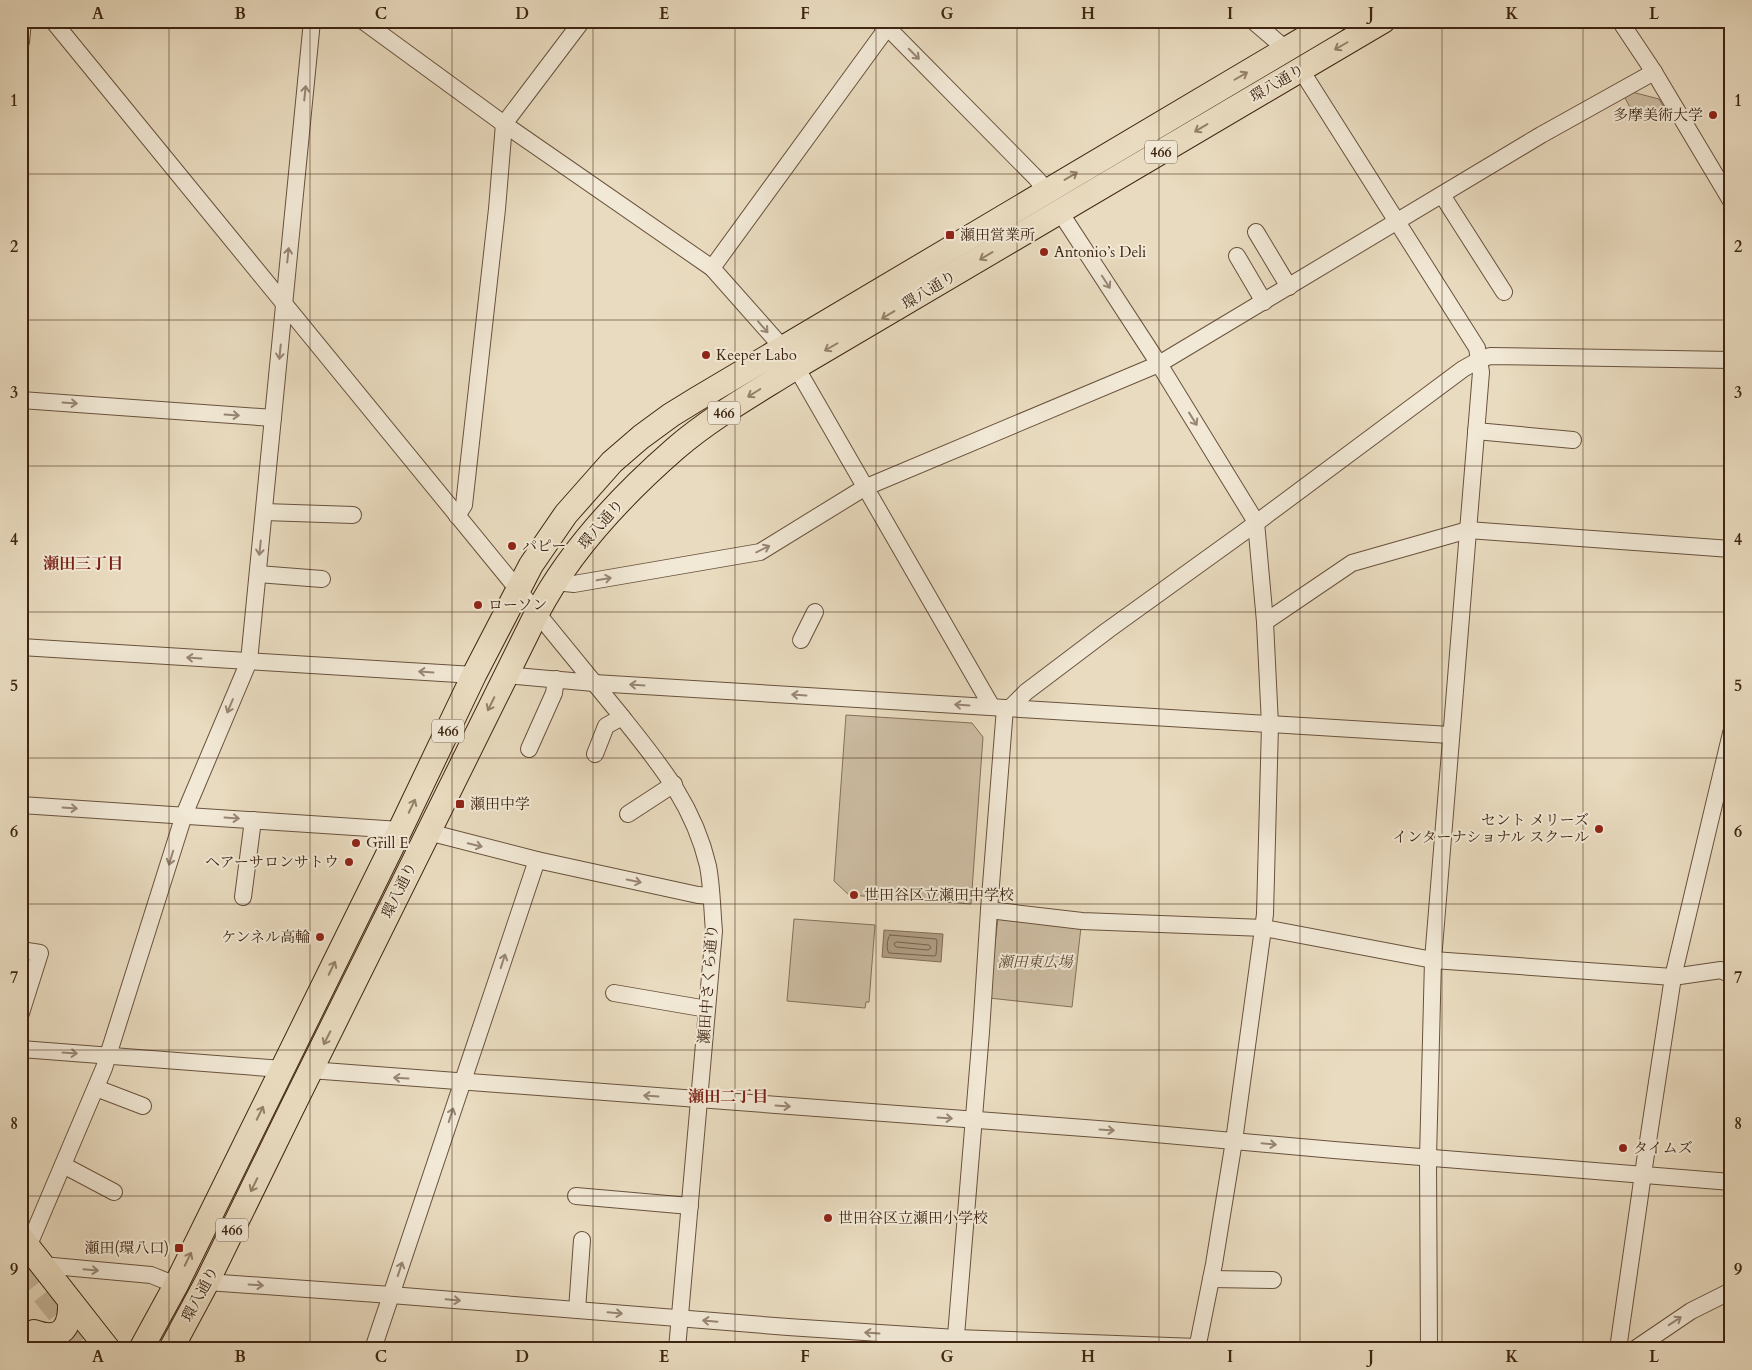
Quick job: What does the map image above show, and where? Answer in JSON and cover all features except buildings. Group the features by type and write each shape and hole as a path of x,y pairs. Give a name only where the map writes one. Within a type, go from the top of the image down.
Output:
{"highway":[{"name":"環八通り","path":"147,1339 176,1285 474,676 518,590 531,566 566,514 612,462 671,415 782,347 1334,21"},
{"name":"環八通り","path":"171,1349 207,1282 549,589 594,529 676,448 732,407 1383,21"},
{"path":"926,262 939,284"},
{"path":"31,1250 104,1344 127,1342 140,1338 147,1339"},
{"path":"34,1333 53,1336 62,1331 67,1325 70,1315 70,1301"}],"street":[{"path":"21,42 23,21"},
{"name":"瀬田中さくら通り","path":"53,21 622,716 674,784 686,805 708,866 714,931 677,1349"},
{"path":"176,1285 151,1275 31,1250 63,1165 109,1055 184,815 249,661 312,21"},
{"path":"363,21 504,124 712,268 782,347 796,368 864,488 1002,708 982,1032 955,1343"},
{"path":"457,516 464,504 495,226 504,124 582,21"},
{"path":"1253,21 1286,50"},
{"path":"1620,21 1654,72 1730,197"},
{"path":"712,268 886,23 1047,191"},
{"path":"1301,70 1477,348 1479,360 1480,372 1476,431 1432,960 1428,1158 1428,1349"},
{"path":"555,582 574,584 760,552 864,488 1159,364 1541,135 1654,72"},
{"path":"1442,195 1504,292"},
{"path":"207,1282 680,1318 955,1343 1197,1348 1211,1280 1234,1141 1264,928 1270,724 1265,622 1256,522 1159,364 1060,212"},
{"path":"1256,232 1289,287"},
{"path":"1237,256 1264,302"},
{"path":"1002,708 1462,369 1479,360 1490,356 1731,360"},
{"path":"21,400 273,418"},
{"path":"1476,431 1574,440"},
{"path":"264,512 353,515"},
{"path":"1265,622 1352,563 1468,530 1731,549"},
{"path":"258,574 322,579"},
{"path":"801,640 815,612"},
{"path":"21,647 474,676"},
{"path":"505,675 594,683 1450,735"},
{"path":"529,748 554,693 556,679"},
{"path":"595,754 606,726 622,716"},
{"path":"1618,1349 1673,976 1731,733"},
{"path":"628,814 674,784"},
{"path":"21,805 400,830"},
{"path":"243,897 253,820"},
{"path":"428,832 537,860 698,895 712,896"},
{"path":"373,1349 537,860"},
{"path":"989,910 1082,921 1264,928 1432,960 1673,976 1720,970 1731,975"},
{"path":"21,950 40,953 21,1013"},
{"path":"614,993 707,1009"},
{"path":"21,1049 282,1069"},
{"path":"310,1070 1234,1141 1731,1182"},
{"path":"96,1088 143,1106"},
{"path":"63,1165 114,1192"},
{"path":"576,1196 690,1206"},
{"path":"577,1310 582,1240"},
{"path":"1211,1280 1272,1280"},
{"path":"1635,1349 1691,1310 1731,1291"}],"green space":[{"path":"1632,92 1659,99 1663,106 1637,121 1624,96"},
{"path":"846,715 972,723 983,737 971,904 849,895 834,881"},
{"name":"瀬田東広場","path":"998,918 1081,927 1072,1007 989,998"},
{"path":"794,919 875,925 869,1002 866,1002 865,1008 787,1001"}],"water":[{"path":"884,930 943,934 941,962 882,957"}],"tunnel":[{"path":"21,1266 88,1349"}],"place":[{"name":"多摩美術大学","path":"1713,115"},
{"name":"瀬田営業所","path":"950,235"},
{"name":"Antonio’s Deli","path":"1044,252"},
{"name":"Keeper Labo","path":"706,355"},
{"name":"パピー","path":"512,546"},
{"name":"ローソン","path":"478,605"},
{"name":"瀬田中学","path":"460,804"},
{"name":"セント メリーズ インターナショナル スクール","path":"1599,829"},
{"name":"Grill E","path":"356,843"},
{"name":"ヘアーサロンサトウ","path":"349,862"},
{"name":"世田谷区立瀬田中学校","path":"854,895"},
{"name":"ケンネル高輪","path":"320,937"},
{"name":"タイムズ","path":"1623,1148"},
{"name":"世田谷区立瀬田小学校","path":"828,1218"},
{"name":"瀬田(環八口)","path":"179,1248"}],"district":[{"name":"瀬田三丁目","path":"83,564"},
{"name":"瀬田二丁目","path":"728,1097"}]}
